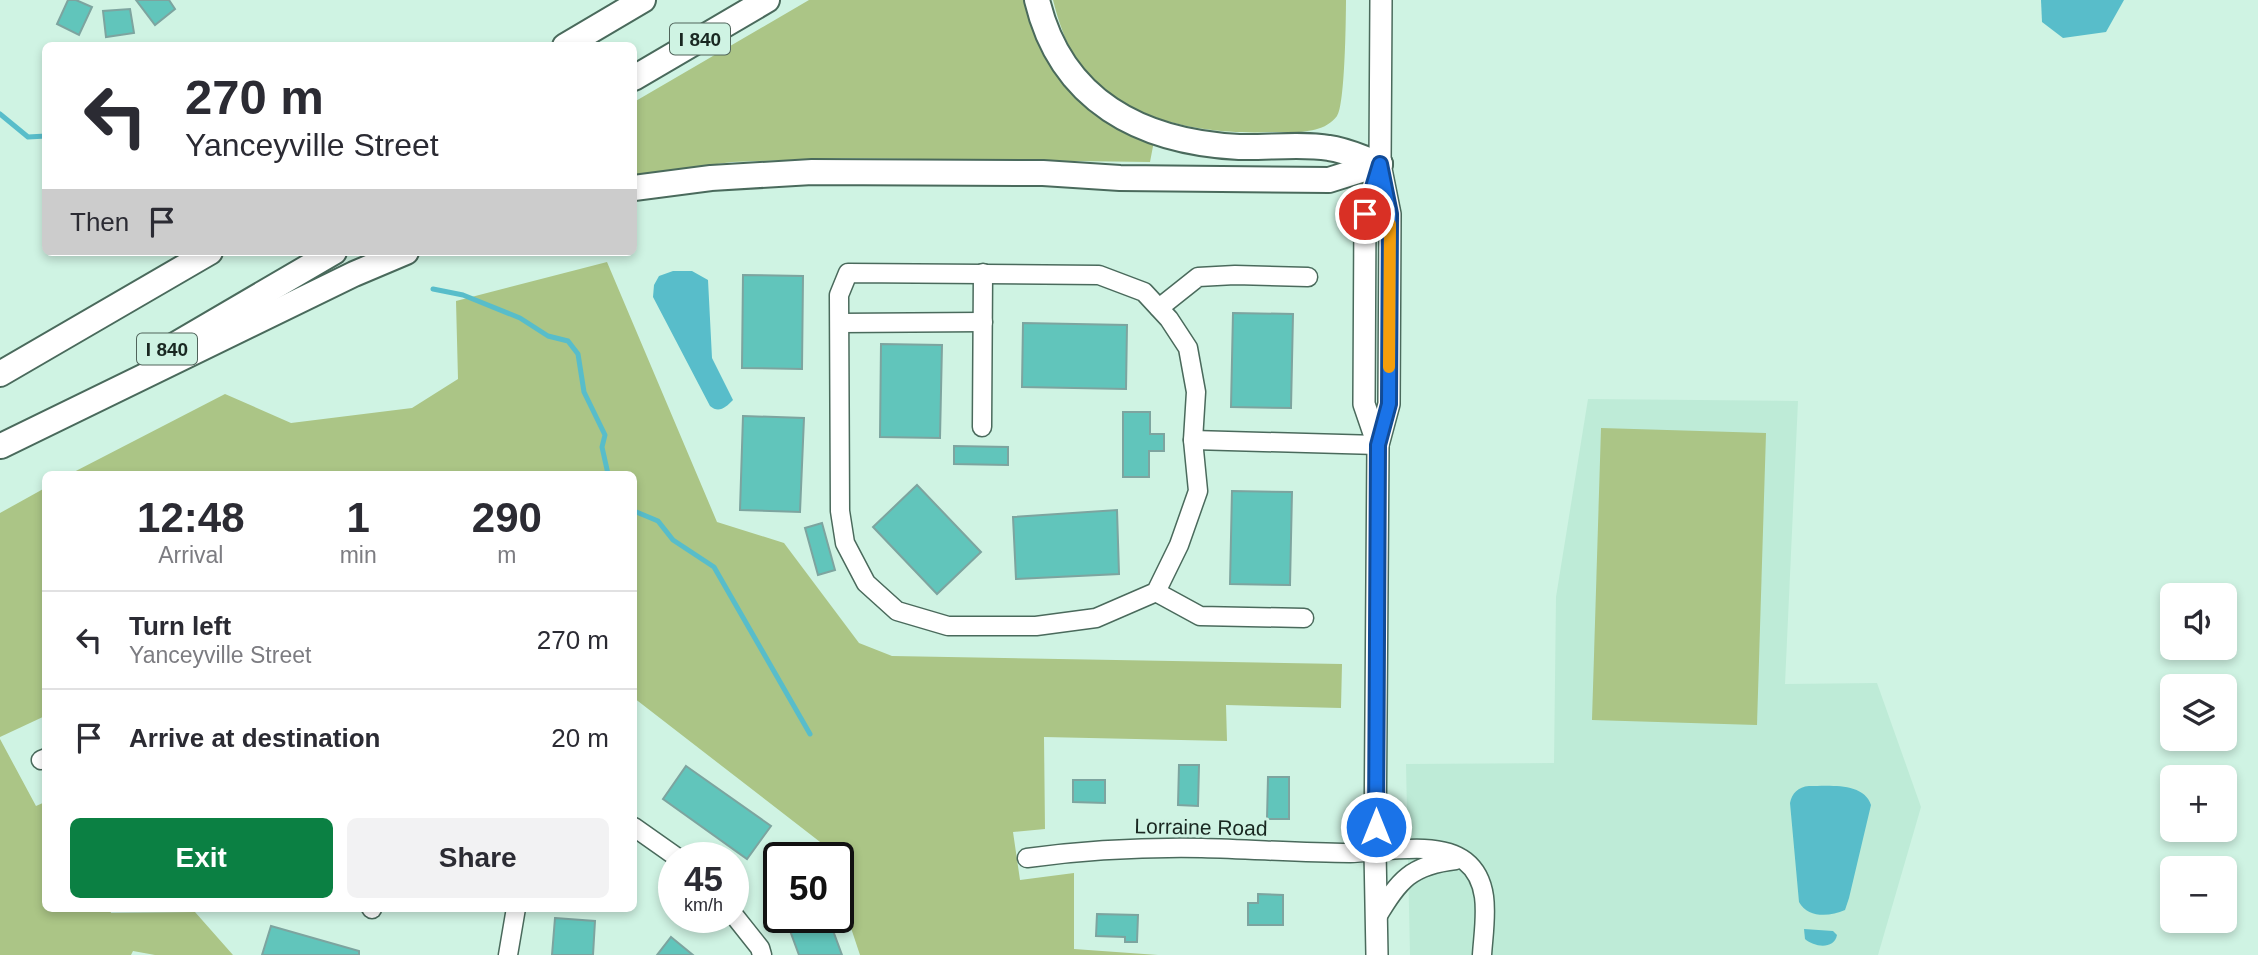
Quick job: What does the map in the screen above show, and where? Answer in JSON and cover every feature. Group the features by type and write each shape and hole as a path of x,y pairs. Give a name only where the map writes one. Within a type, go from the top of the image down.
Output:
{"highway":[{"path":"572,42 643,0"},
{"name":"I 840","path":"637,76 767,0"},
{"path":"1037,0 1048,37 1070,73 1099,103 1134,124 1172,138 1215,145 1330,148 1380,164"},
{"path":"637,188 711,178 824,172 1043,173 1120,178 1329,180 1380,164"},
{"path":"0,374 203,256"},
{"name":"I 840","path":"0,446 327,256"},
{"path":"0,446 354,274 397,256"}],"main road":[{"path":"1377,955 1375,851 1378,445 1389,404 1390,214 1380,164 1381,0"}],"street":[{"path":"848,273 1099,275 1144,292 1159,308 1188,348 1196,392 1193,440 1198,491 1178,545 1156,592 1096,618 1036,626 948,626 897,611 866,583 845,543 840,511 839,295 848,273"},
{"path":"982,427 983,273"},
{"path":"1159,308 1198,277 1308,277"},
{"path":"840,323 983,322"},
{"path":"1193,440 1378,445"},
{"path":"1156,592 1200,616 1304,618"},
{"path":"637,829 658,844"},
{"name":"Lorraine Road","path":"1027,858 1068,852 1147,848 1351,853 1442,851 1463,859"},
{"path":"1377,917 1396,886 1414,871 1438,862 1463,859 1480,879 1483,889 1482,955"},
{"path":"508,955 515,912"},
{"path":"748,933 762,955"}],"shaded area":[{"path":"1588,399 1798,401 1785,684 1877,683 1921,807 1878,955 1410,955 1406,764 1554,763 1556,597"}],"green space":[{"path":"809,0 1027,0 1038,39 1070,90 1085,105 1122,130 1154,141 1150,162 842,158 732,162 637,175 637,100"},
{"path":"1053,0 1346,0 1340,109 1337,116 1324,127 1289,132 1219,131 1191,127 1139,111 1094,80 1076,59 1062,30"},
{"path":"607,262 717,522 784,543 859,643 892,656 1342,664 1341,708 1226,705 1227,741 1044,737 1045,829 1013,832 1020,880 1074,873 1074,949 1158,955 860,955 853,933 854,842 820,842 637,700 637,471 76,471 225,394 291,423 412,408 458,379 456,301"},
{"path":"1601,428 1766,433 1757,725 1592,720"},
{"path":"42,490 42,717 0,737 0,513"},
{"path":"0,739 36,806 42,803 42,912 195,912 233,955 155,955 133,951 131,955 0,955"}],"water":[{"path":"2041,0 2124,0 2106,32 2063,38 2042,22"},
{"path":"673,271 692,271 708,280 712,358 733,400 722,409 710,406 653,297 654,285 659,276"},
{"path":"1809,786 1853,789 1861,792 1871,805 1845,910 1832,914 1813,913 1799,902 1790,803 1796,791"},
{"path":"1804,929 1833,931 1837,935 1832,943 1823,946 1805,939"}],"building":[{"path":"68,0 76,0 92,7 79,35 57,24"},
{"path":"136,0 169,0 175,9 155,25"},
{"path":"130,9 134,33 106,37 103,11"},
{"path":"743,275 803,276 802,369 742,368"},
{"path":"1233,313 1293,314 1291,408 1231,407"},
{"path":"1023,323 1127,325 1126,389 1022,387"},
{"path":"881,344 942,345 940,438 880,437"},
{"path":"1123,412 1150,412 1150,434 1164,434 1164,451 1149,451 1149,477 1123,477"},
{"path":"743,416 804,418 800,512 740,510"},
{"path":"954,446 1008,447 1008,465 954,464"},
{"path":"917,485 981,552 937,594 873,527"},
{"path":"1232,491 1292,492 1290,585 1230,584"},
{"path":"1117,510 1119,574 1016,579 1013,517"},
{"path":"822,523 835,570 818,575 805,528"},
{"path":"1179,765 1199,765 1198,806 1178,805"},
{"path":"686,766 771,826 749,856 749,842 723,842 663,799"},
{"path":"1268,777 1289,777 1289,819 1267,819"},
{"path":"1073,780 1105,780 1105,803 1073,802"},
{"path":"1258,894 1283,895 1283,925 1248,925 1248,903 1258,903"},
{"path":"1097,914 1138,915 1137,942 1125,942 1125,937 1096,936"},
{"path":"555,918 595,921 593,955 552,955"},
{"path":"271,926 359,951 359,955 262,955"},
{"path":"791,933 834,933 842,955 799,955"},
{"path":"671,937 693,955 657,955"}],"waterway":[{"path":"0,114 28,137 42,136"},
{"path":"433,289 463,295 520,318 548,336 568,341 578,354 584,392 605,435 602,447 607,471"},
{"path":"637,512 658,521 673,540 714,567 810,734"}],"slow traffic":[{"path":"1389,367 1390,224"}],"route":[{"path":"1365,214 1380,164 1390,214 1389,404 1378,445 1376,827"}]}
